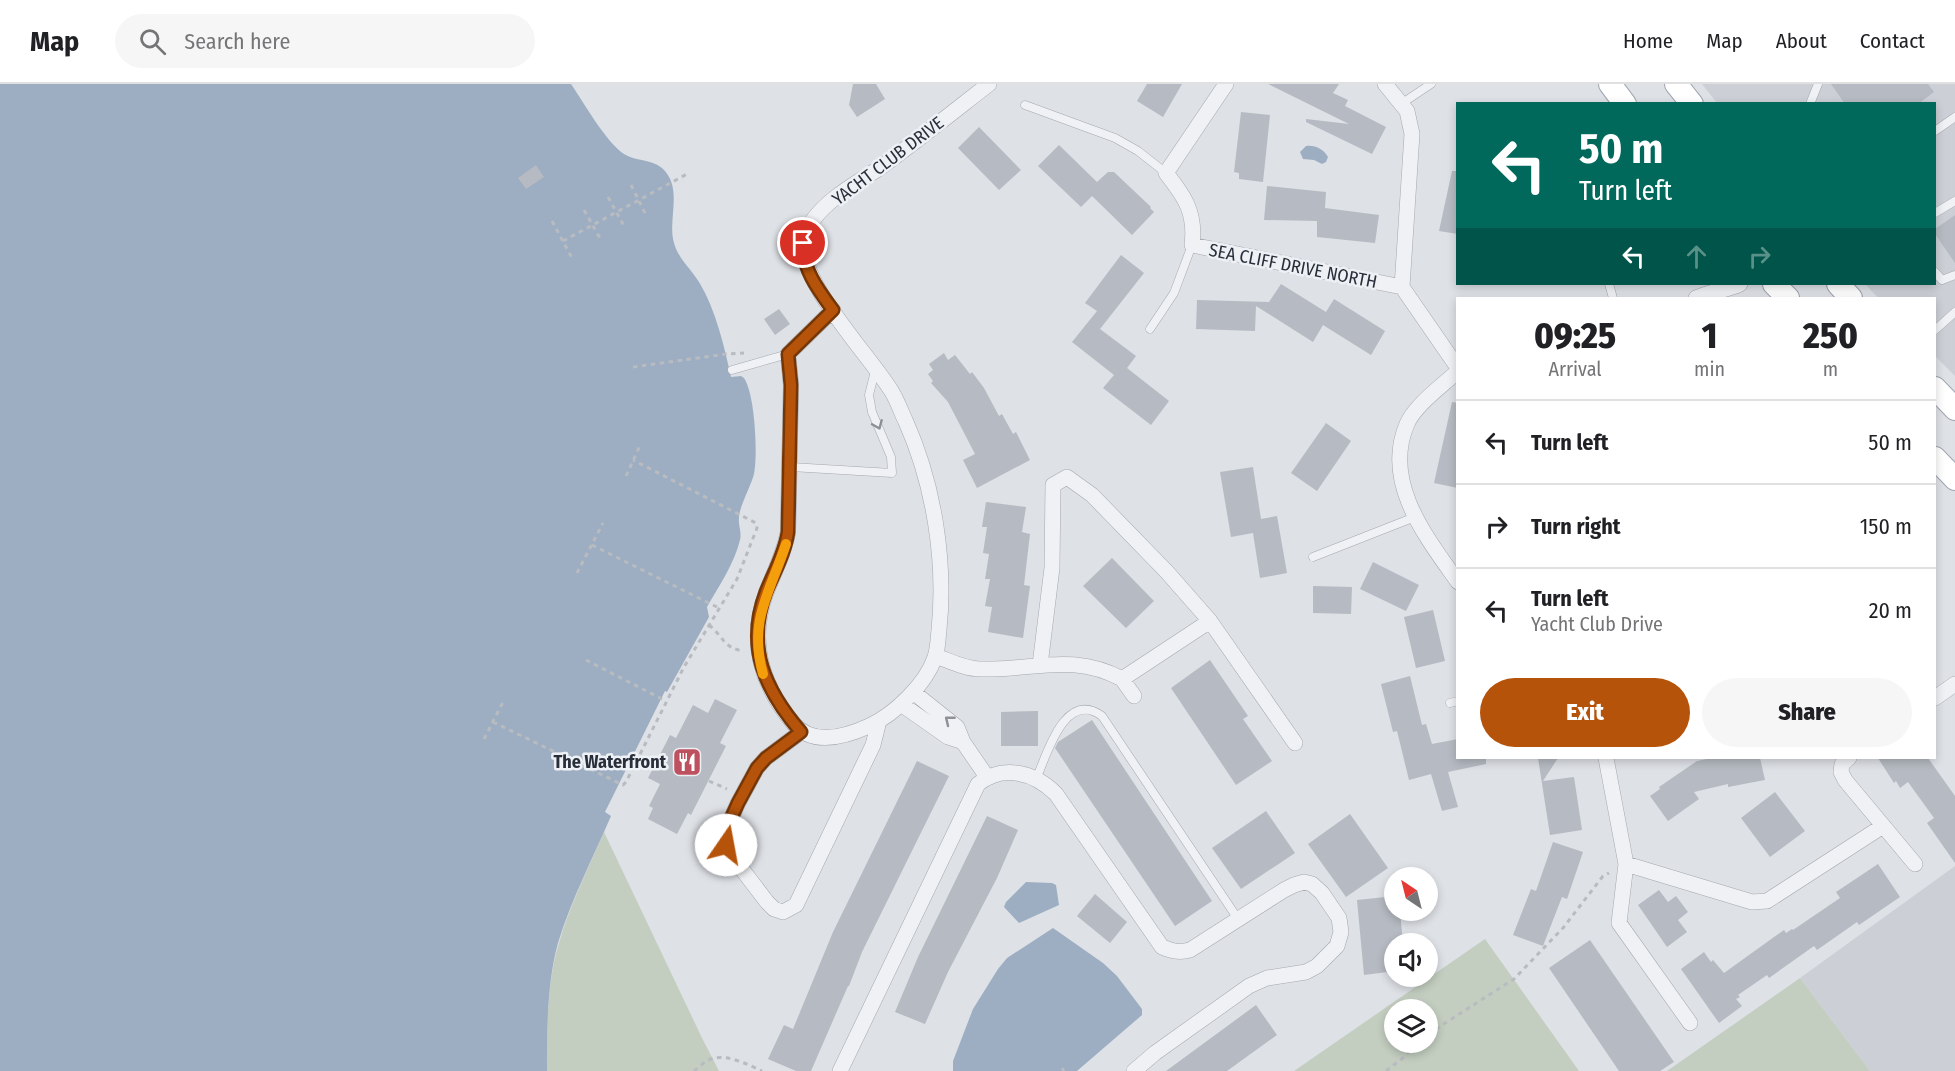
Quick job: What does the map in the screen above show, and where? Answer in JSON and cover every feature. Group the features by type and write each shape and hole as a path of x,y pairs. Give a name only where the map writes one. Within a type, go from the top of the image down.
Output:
{"main road":[{"path":"1610,84 1624,102"},
{"path":"1676,84 1690,102"},
{"path":"1775,285 1787,297"},
{"path":"1936,389 1955,409"},
{"path":"1936,459 1955,479"}],"street":[{"name":"YACHT CLUB DRIVE","path":"801,732 824,738 847,734 879,721 901,704 913,692 936,656 941,612 936,530 928,490 914,441 893,394 811,277 804,259 803,243 806,230 835,198 925,134 989,84"},
{"path":"1166,172 1226,84"},
{"path":"1385,84 1407,111 1412,134 1402,287 1456,366"},
{"name":"SEA CLIFF DRIVE NORTH","path":"1166,172 1183,194 1190,208 1194,230 1192,246 1402,287"},
{"path":"1698,297 1706,293 1733,290"},
{"path":"833,310 788,354 791,385 788,532 783,553 765,595 758,637 758,653 764,678 785,714 801,732 766,758 757,768 725,832 726,845 731,855 774,909 783,912 796,905 873,745 879,721"},
{"path":"1456,371 1416,410 1407,423 1401,453 1406,499 1415,517 1456,579"},
{"path":"1040,665 1052,568 1053,485 1067,477 1092,495 1167,572 1210,621 1295,743"},
{"path":"1122,679 1210,621"},
{"path":"936,656 978,669 1072,663 1122,679 1134,696"},
{"path":"1936,697 1955,684"},
{"path":"913,692 957,727 963,742 987,777"},
{"path":"901,704 948,737 963,742"},
{"path":"1606,759 1626,864 1619,923 1690,1023"},
{"path":"1848,759 1842,764 1841,772 1845,780 1916,864"},
{"path":"840,1071 978,784 987,777 1007,773 1037,777 1056,794 1162,947 1171,951 1190,950 1284,890 1304,882 1312,884 1330,903 1339,918 1341,932 1337,946 1317,966 1306,972 1258,981 1155,1053 1134,1071"},
{"path":"1626,864 1752,902 1767,902 1883,826"}],"lane":[{"path":"1401,104 1431,84"},
{"path":"1811,102 1818,84"},
{"path":"1025,105 1115,138 1138,151 1166,172"},
{"path":"1936,130 1955,117"},
{"path":"1936,212 1955,201"},
{"path":"1150,329 1174,293 1192,246"},
{"path":"1936,273 1942,280 1955,276"},
{"path":"1936,329 1955,312"},
{"path":"732,370 788,354"},
{"path":"790,467 892,473 891,457 872,412 869,395 876,369"},
{"path":"1313,557 1415,517"},
{"path":"1037,777 1064,721 1078,710 1096,711 1102,716 1238,919"}],"path":[{"path":"563,241 687,174"},
{"path":"631,185 647,217"},
{"path":"608,197 624,226"},
{"path":"584,210 601,240"},
{"path":"552,222 573,260"},
{"path":"633,367 726,354"},
{"path":"626,476 641,443"},
{"path":"493,722 621,785 626,782 666,701 737,579 756,523 633,460"},
{"path":"577,573 603,523"},
{"path":"592,545 719,609"},
{"path":"710,625 733,650 758,653"},
{"path":"586,660 666,701"},
{"path":"484,739 503,702"},
{"path":"709,781 742,796"},
{"path":"1438,1028 1514,979 1563,928 1603,876 1626,864"},
{"path":"1386,1071 1407,1053"},
{"path":"694,1071 717,1057 762,1071"}],"shaded area":[{"path":"1702,84 1955,84 1955,376 1936,357 1936,297 1877,297 1866,285 1936,285 1936,102 1716,102"},
{"path":"1955,866 1955,1071 1870,1071 1800,978"}],"green space":[{"path":"604,832 719,1071 547,1071 548,1006 555,958 568,915"},
{"path":"1485,939 1579,1071 1294,1071 1384,1009 1384,1053 1438,1053 1438,999 1398,999 1416,987 1438,987 1438,971"},
{"path":"1800,978 1870,1071 1667,1071"}],"water":[{"path":"0,84 571,84 603,132 617,148 628,156 658,165 669,176 674,194 672,234 674,243 710,304 731,377 741,376 748,386 755,424 754,474 740,513 740,537 734,558 707,607 709,617 667,692 665,691 605,812 611,816 563,927 554,958 550,990 547,1071 0,1071"},
{"path":"1306,146 1313,146 1321,150 1328,157 1326,162 1322,164 1314,160 1303,159 1300,152"},
{"path":"1026,882 1056,885 1059,905 1019,923 1004,907 1006,902"},
{"path":"1053,928 1103,963 1117,976 1142,1009 1142,1015 1077,1071 953,1071 953,1061 973,1009 998,969 1007,958"}],"building":[{"path":"853,84 876,84 885,99 857,117 849,105"},
{"path":"1147,84 1182,84 1163,117 1137,101"},
{"path":"1268,84 1339,84 1333,93 1348,100 1345,106 1386,127 1372,154 1306,122 1306,119 1349,124"},
{"path":"1831,84 1928,84 1934,92 1921,102 1844,102"},
{"path":"1241,112 1270,115 1263,182 1239,179 1239,173 1234,172"},
{"path":"979,127 1021,170 999,190 958,148"},
{"path":"1059,145 1097,182 1108,172 1114,172 1154,212 1132,235 1092,196 1081,207 1038,166"},
{"path":"536,165 544,177 526,189 518,178"},
{"path":"1452,171 1456,171 1456,234 1439,231"},
{"path":"1267,186 1326,192 1325,208 1379,215 1375,243 1317,237 1317,221 1264,220"},
{"path":"1955,215 1955,263 1936,235 1936,228"},
{"path":"1121,255 1144,273 1100,329 1136,356 1127,368 1169,401 1151,425 1103,388 1114,375 1072,342 1097,311 1085,303"},
{"path":"1281,284 1326,312 1334,299 1385,331 1371,355 1323,325 1313,342 1256,306 1255,331 1196,329 1197,300 1269,302"},
{"path":"779,309 790,324 775,335 764,319"},
{"path":"944,353 948,360 955,355 970,374 972,372 984,388 999,416 1002,414 1013,434 1016,432 1030,460 977,488 963,460 975,454 948,402 931,383 933,381 928,374 933,370 929,364"},
{"path":"1452,402 1456,403 1456,488 1434,483"},
{"path":"1326,423 1351,441 1317,491 1291,473"},
{"path":"1253,467 1261,519 1277,516 1287,573 1260,578 1253,533 1231,537 1220,472"},
{"path":"986,502 1026,507 1022,532 1030,534 1024,585 1030,586 1023,638 988,632 992,607 985,606 990,579 985,579 989,554 983,553 987,527 982,527"},
{"path":"1112,558 1154,601 1126,628 1083,586"},
{"path":"1373,562 1419,585 1406,611 1360,589"},
{"path":"1313,586 1352,587 1351,614 1313,613"},
{"path":"1433,610 1445,661 1416,668 1404,617"},
{"path":"1210,660 1248,716 1243,719 1272,761 1236,785 1171,688"},
{"path":"1410,676 1422,725 1426,724 1432,744 1456,739 1456,759 1486,759 1486,764 1448,772 1458,807 1442,811 1431,774 1409,780 1397,731 1393,732 1381,684"},
{"name":"The Waterfront","path":"715,699 737,710 720,743 726,746 691,815 688,813 677,834 648,819 653,808 649,806 660,784 648,778 670,735 676,738 693,705 708,713"},
{"path":"1038,711 1038,746 1001,746 1001,712"},
{"path":"1092,720 1212,901 1175,926 1055,748 1058,742"},
{"path":"1538,759 1557,759 1543,781 1574,777 1582,830 1550,835"},
{"path":"1760,759 1765,780 1728,787 1728,784 1694,792 1699,799 1668,821 1650,796 1660,789 1659,787 1697,761"},
{"path":"1879,759 1929,759 1955,796 1955,863 1927,823 1934,818 1908,782 1900,788 1896,781 1894,783"},
{"path":"917,761 949,776 862,952 811,1071 796,1071 768,1059 784,1025 793,1029 833,932"},
{"path":"1775,792 1805,831 1770,857 1741,818"},
{"path":"1266,811 1295,853 1241,889 1212,848"},
{"path":"1350,814 1387,867 1384,867 1384,871 1346,897 1308,844"},
{"path":"987,816 1018,830 997,878 948,972 925,1024 895,1012 918,957"},
{"path":"1553,842 1583,852 1567,899 1562,897 1543,946 1513,935 1531,889 1536,891"},
{"path":"1878,864 1900,897 1859,925 1857,922 1817,950 1814,946 1769,978 1767,975 1738,995 1740,997 1736,999 1742,1006 1719,1023 1681,969 1704,952 1711,962 1713,960 1724,973 1784,930 1786,933 1793,930 1840,898 1836,892"},
{"path":"1659,890 1668,902 1676,896 1688,912 1678,920 1687,932 1667,947 1638,905"},
{"path":"1095,894 1127,922 1110,943 1077,916"},
{"path":"1384,897 1384,921 1401,921 1402,933 1384,933 1384,972 1364,975 1357,900"},
{"path":"1590,940 1674,1062 1660,1071 1619,1071 1549,968"},
{"path":"1256,1005 1277,1035 1227,1071 1166,1071"}],"slow traffic":[{"path":"763,674 758,653 759,619 765,595 786,544"}],"place":[{"name":"The Waterfront","path":"687,762"}],"route":[{"path":"726,845 725,832 757,768 766,758 801,732 785,714 764,678 758,653 758,637 759,619 765,595 783,553 788,532 791,385 788,354 833,310 811,277 804,259 803,243"}]}
